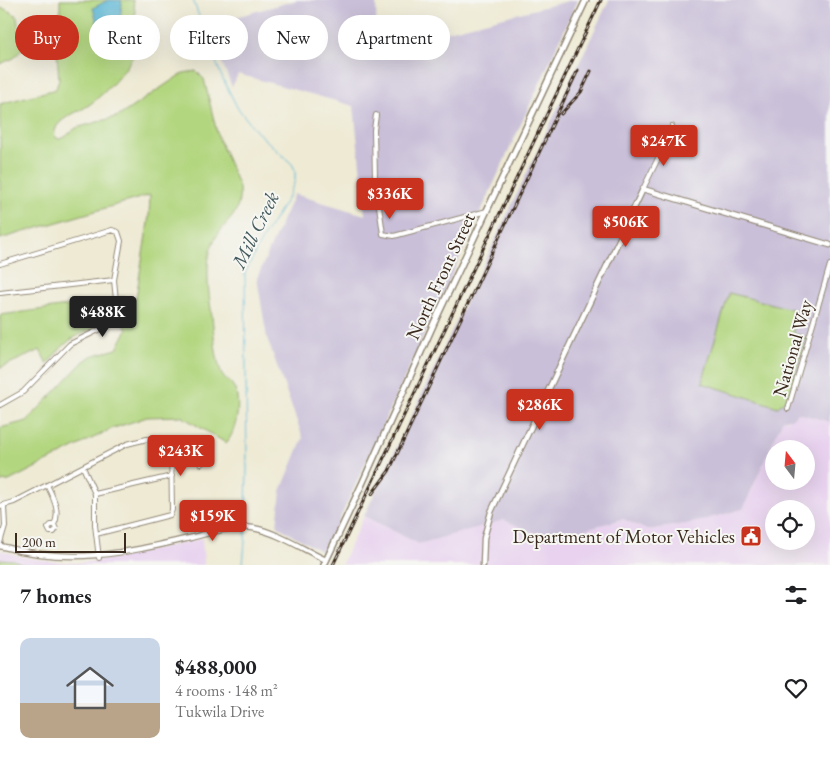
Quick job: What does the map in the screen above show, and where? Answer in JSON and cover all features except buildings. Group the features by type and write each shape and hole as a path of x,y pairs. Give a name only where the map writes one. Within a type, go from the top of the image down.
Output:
{"main road":[{"name":"North Front Street","path":"325,562 586,0"}],"street":[{"path":"376,114 374,130 375,178 383,234 394,236 487,210"},
{"path":"483,565 484,538 492,512 672,126"},
{"path":"643,190 830,245"},
{"path":"0,264 112,230 117,230 120,234 121,241 114,280 117,310 112,322 70,344 23,392 0,405"},
{"name":"National Way","path":"788,409 830,265"},
{"path":"0,293 108,279 114,280"},
{"path":"96,534 170,515 172,460 170,440 153,438 131,442 2,506 5,526 0,544 19,552 49,558 74,560 118,555 217,531 250,528 272,534 325,562"},
{"path":"172,460 198,460"},
{"path":"83,467 95,494 99,558"},
{"path":"95,494 172,476"},
{"path":"47,485 56,507 54,526"}],"shaded area":[{"path":"297,0 376,0 376,15 338,15 338,60 450,60 450,31 578,0 324,553 277,526 281,491 303,438 267,338 257,278 294,194 365,215 354,106 238,74 232,87 221,60 248,60 248,15 243,15"},
{"path":"609,0 830,0 830,422 798,413 791,419 783,419 774,440 765,440 765,460 743,509 692,523 647,530 623,519 548,539 504,520 419,544 364,516"},
{"path":"797,413 830,422 830,565 341,565 364,516 419,544 504,520 548,539 623,519 647,530 692,523 743,509 765,460 765,490 815,490 815,440 774,440 783,419 787,420"},
{"path":"202,538 204,565 0,565 0,550 19,556 47,561 76,563 120,558"}],"green space":[{"path":"60,0 133,0 135,15 89,15 89,60 130,60 127,67 108,89 85,108 68,117 57,126 55,137 59,139 65,137 76,128 119,116 183,73 196,71 204,79 218,137 239,187 238,206 213,243 208,269 217,358 222,375 232,384 236,392 237,415 233,431 226,443 181,416 147,417 111,429 9,481 0,482 0,428 27,421 83,362 91,356 117,349 127,329 119,319 122,311 120,297 136,298 149,216 150,195 0,239 0,104 56,89 59,79 57,60 79,60 79,15 60,15"},
{"path":"3,8 16,15 15,57 0,64 0,9"},
{"path":"729,293 796,310 791,328 794,329 793,333 806,337 789,396 778,407 702,383"},
{"path":"113,300 113,309 105,322 69,341 47,364 40,350 0,368 0,315"},
{"path":"0,559 13,560 26,565 0,565"}],"water":[{"path":"108,0 121,0 122,4 121,15 95,15 93,8"}],"waterway":[{"name":"Mill Creek","path":"193,0 221,75 237,107 256,131 292,164 295,170 295,181 288,197 261,241 245,273 247,471 243,565"}],"railway":[{"path":"333,565 601,0"},
{"path":"372,494 389,471 578,70"},
{"path":"561,114 581,92 591,71"}],"place":[{"name":"Department of Motor Vehicles","path":"751,536"}]}
